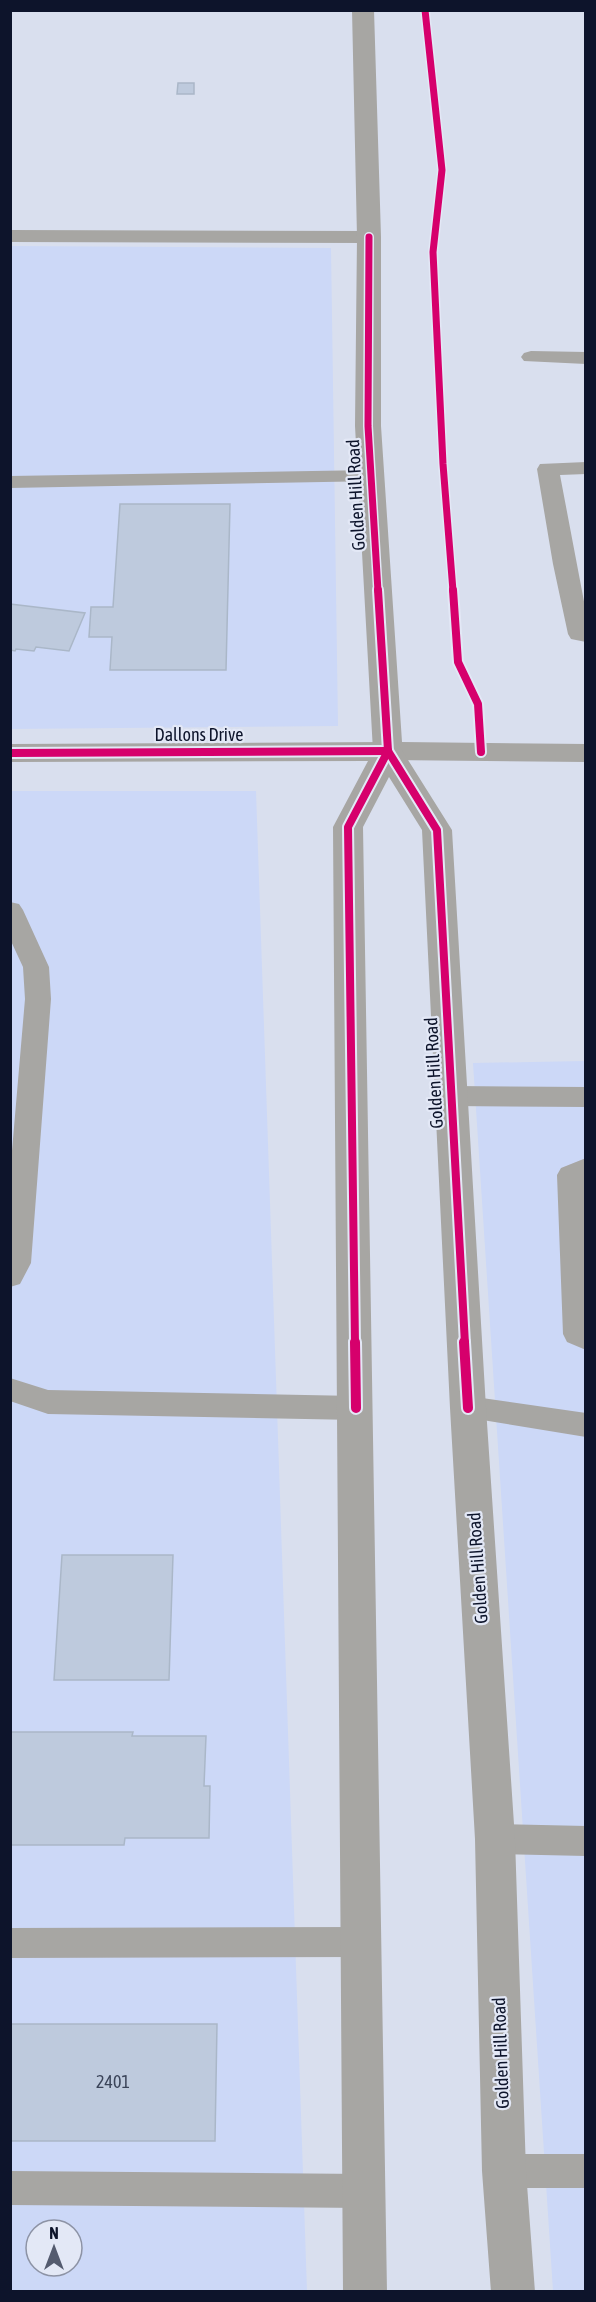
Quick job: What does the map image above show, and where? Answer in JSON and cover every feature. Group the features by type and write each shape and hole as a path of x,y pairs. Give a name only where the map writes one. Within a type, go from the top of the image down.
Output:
{"street":[{"name":"Golden Hill Road","path":"363,10 369,237 368,426 388,751 437,830 468,1408 495,1839 504,2171 513,2292"},
{"name":"Dallons Drive","path":"10,753 388,751 585,753"},
{"path":"365,2292 348,827 388,751"}],"lane":[{"path":"10,236 369,237"},
{"path":"531,357 585,358"},
{"path":"585,468 548,469 575,564 579,634 585,635"},
{"path":"10,482 371,476"},
{"path":"10,910 36,967 38,999 17,1263 10,1276"},
{"path":"452,1096 585,1097"},
{"path":"585,1168 570,1174 577,1334 585,1339"},
{"path":"10,1389 48,1402 356,1408"},
{"path":"468,1408 585,1425"},
{"path":"495,1839 585,1841"},
{"path":"10,1943 361,1942"},
{"path":"504,2171 585,2171"},
{"path":"10,2188 364,2191"}],"shaded area":[{"path":"10,246 331,248 338,726 11,729"},
{"path":"11,791 256,791 307,2291 11,2292"},
{"path":"585,1061 585,2291 553,2291 473,1063"}],"building":[{"path":"178,83 194,83 194,94 177,94"},
{"path":"120,504 230,504 226,670 110,670 112,637 89,637 91,607 113,607"},
{"path":"10,604 85,613 69,651 36,647 34,651 16,649 15,651 10,650"},
{"path":"62,1555 173,1555 169,1680 54,1680"},
{"path":"10,1732 133,1732 132,1736 206,1736 204,1786 210,1786 209,1838 125,1838 124,1845 10,1845"},
{"path":"10,2024 217,2024 215,2141 10,2141"}],"cycle path":[{"path":"425,10 442,170 433,252 443,464 458,662 478,704 481,752"},
{"path":"369,237 368,426 388,751 437,830 468,1408"},
{"path":"10,753 388,751"},
{"path":"356,1408 348,827 388,751"}]}
